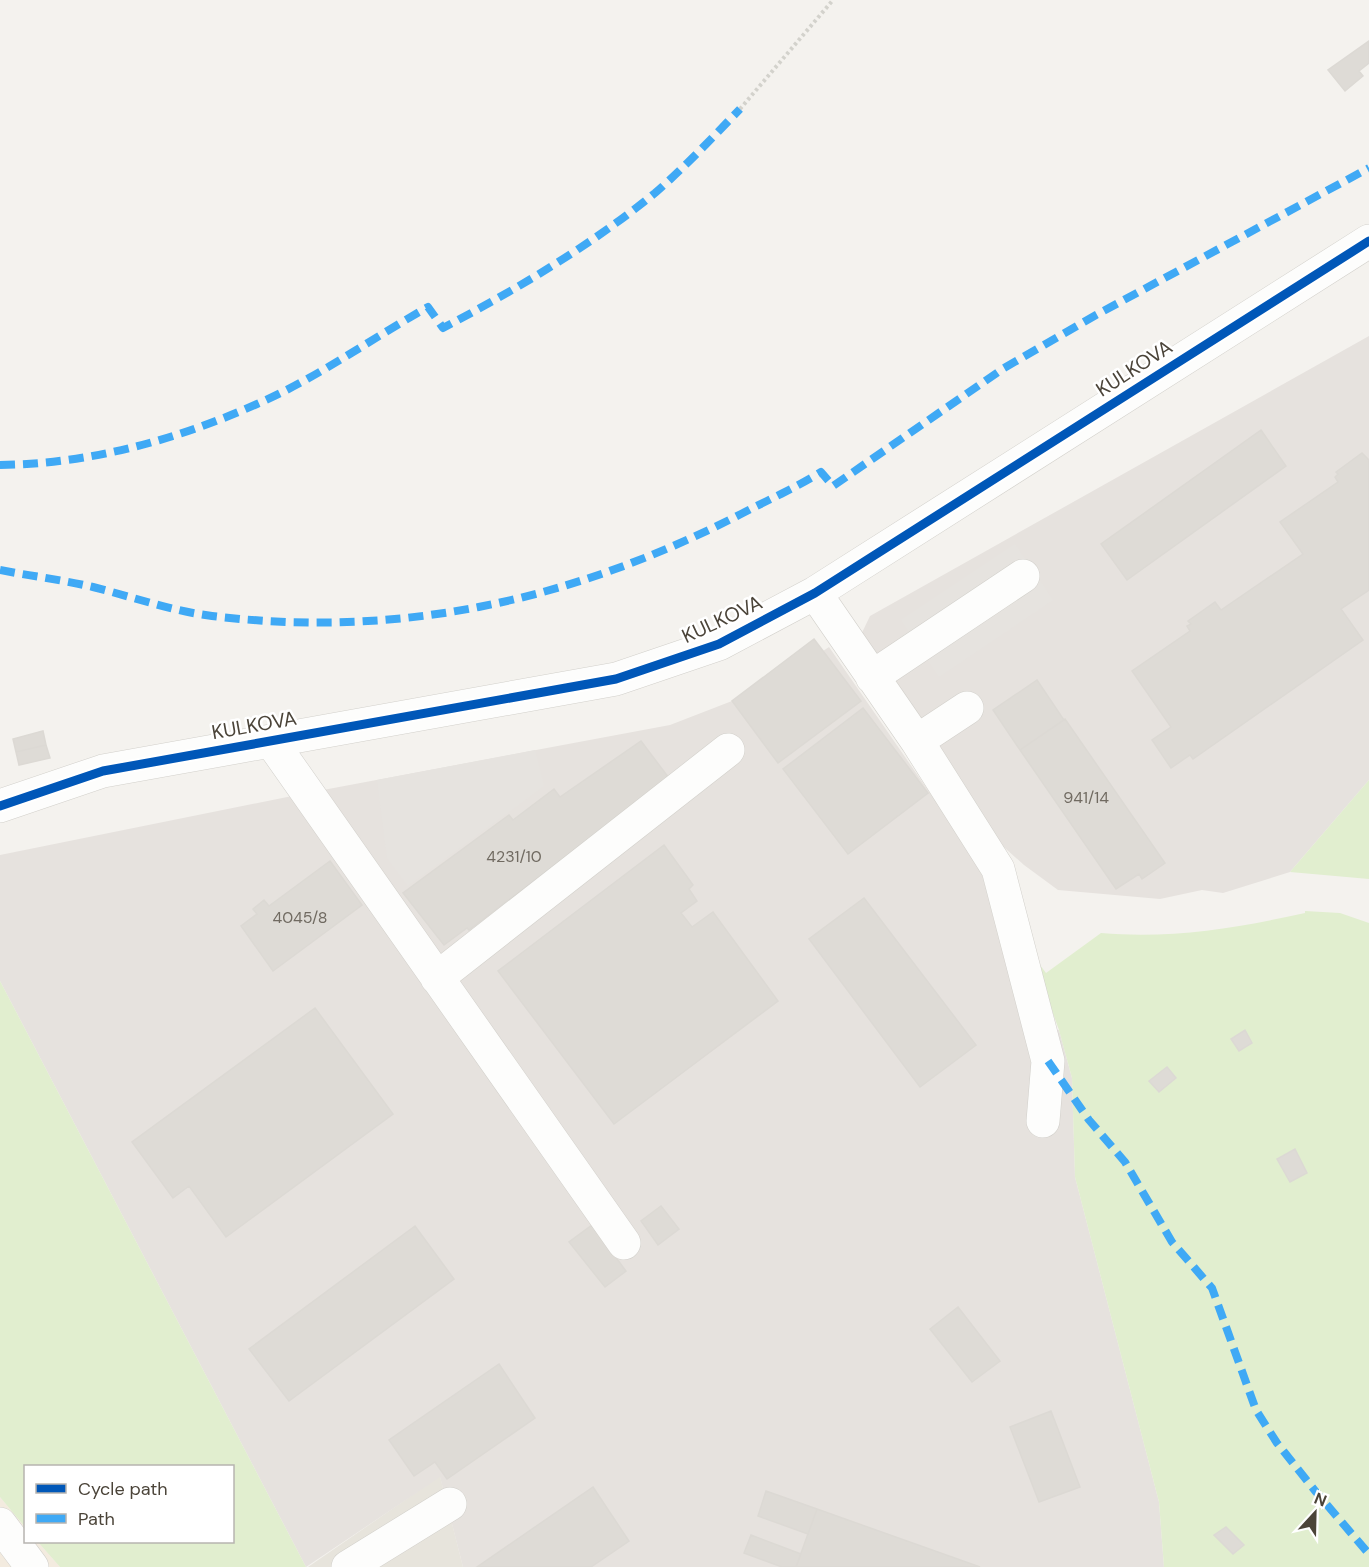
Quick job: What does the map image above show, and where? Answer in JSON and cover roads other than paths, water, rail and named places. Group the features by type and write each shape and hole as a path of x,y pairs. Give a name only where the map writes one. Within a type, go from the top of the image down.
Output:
{"street":[{"name":"KULKOVA","path":"0,806 103,771 616,679 719,644 815,593 1369,241"},
{"path":"872,677 1023,576"},
{"path":"815,593 916,741 998,869 1048,1061 1043,1121"},
{"path":"916,741 967,708"},
{"path":"271,741 624,1243"},
{"path":"437,978 728,750"},
{"path":"348,1567 450,1504"},
{"path":"0,1524 32,1567"}]}
